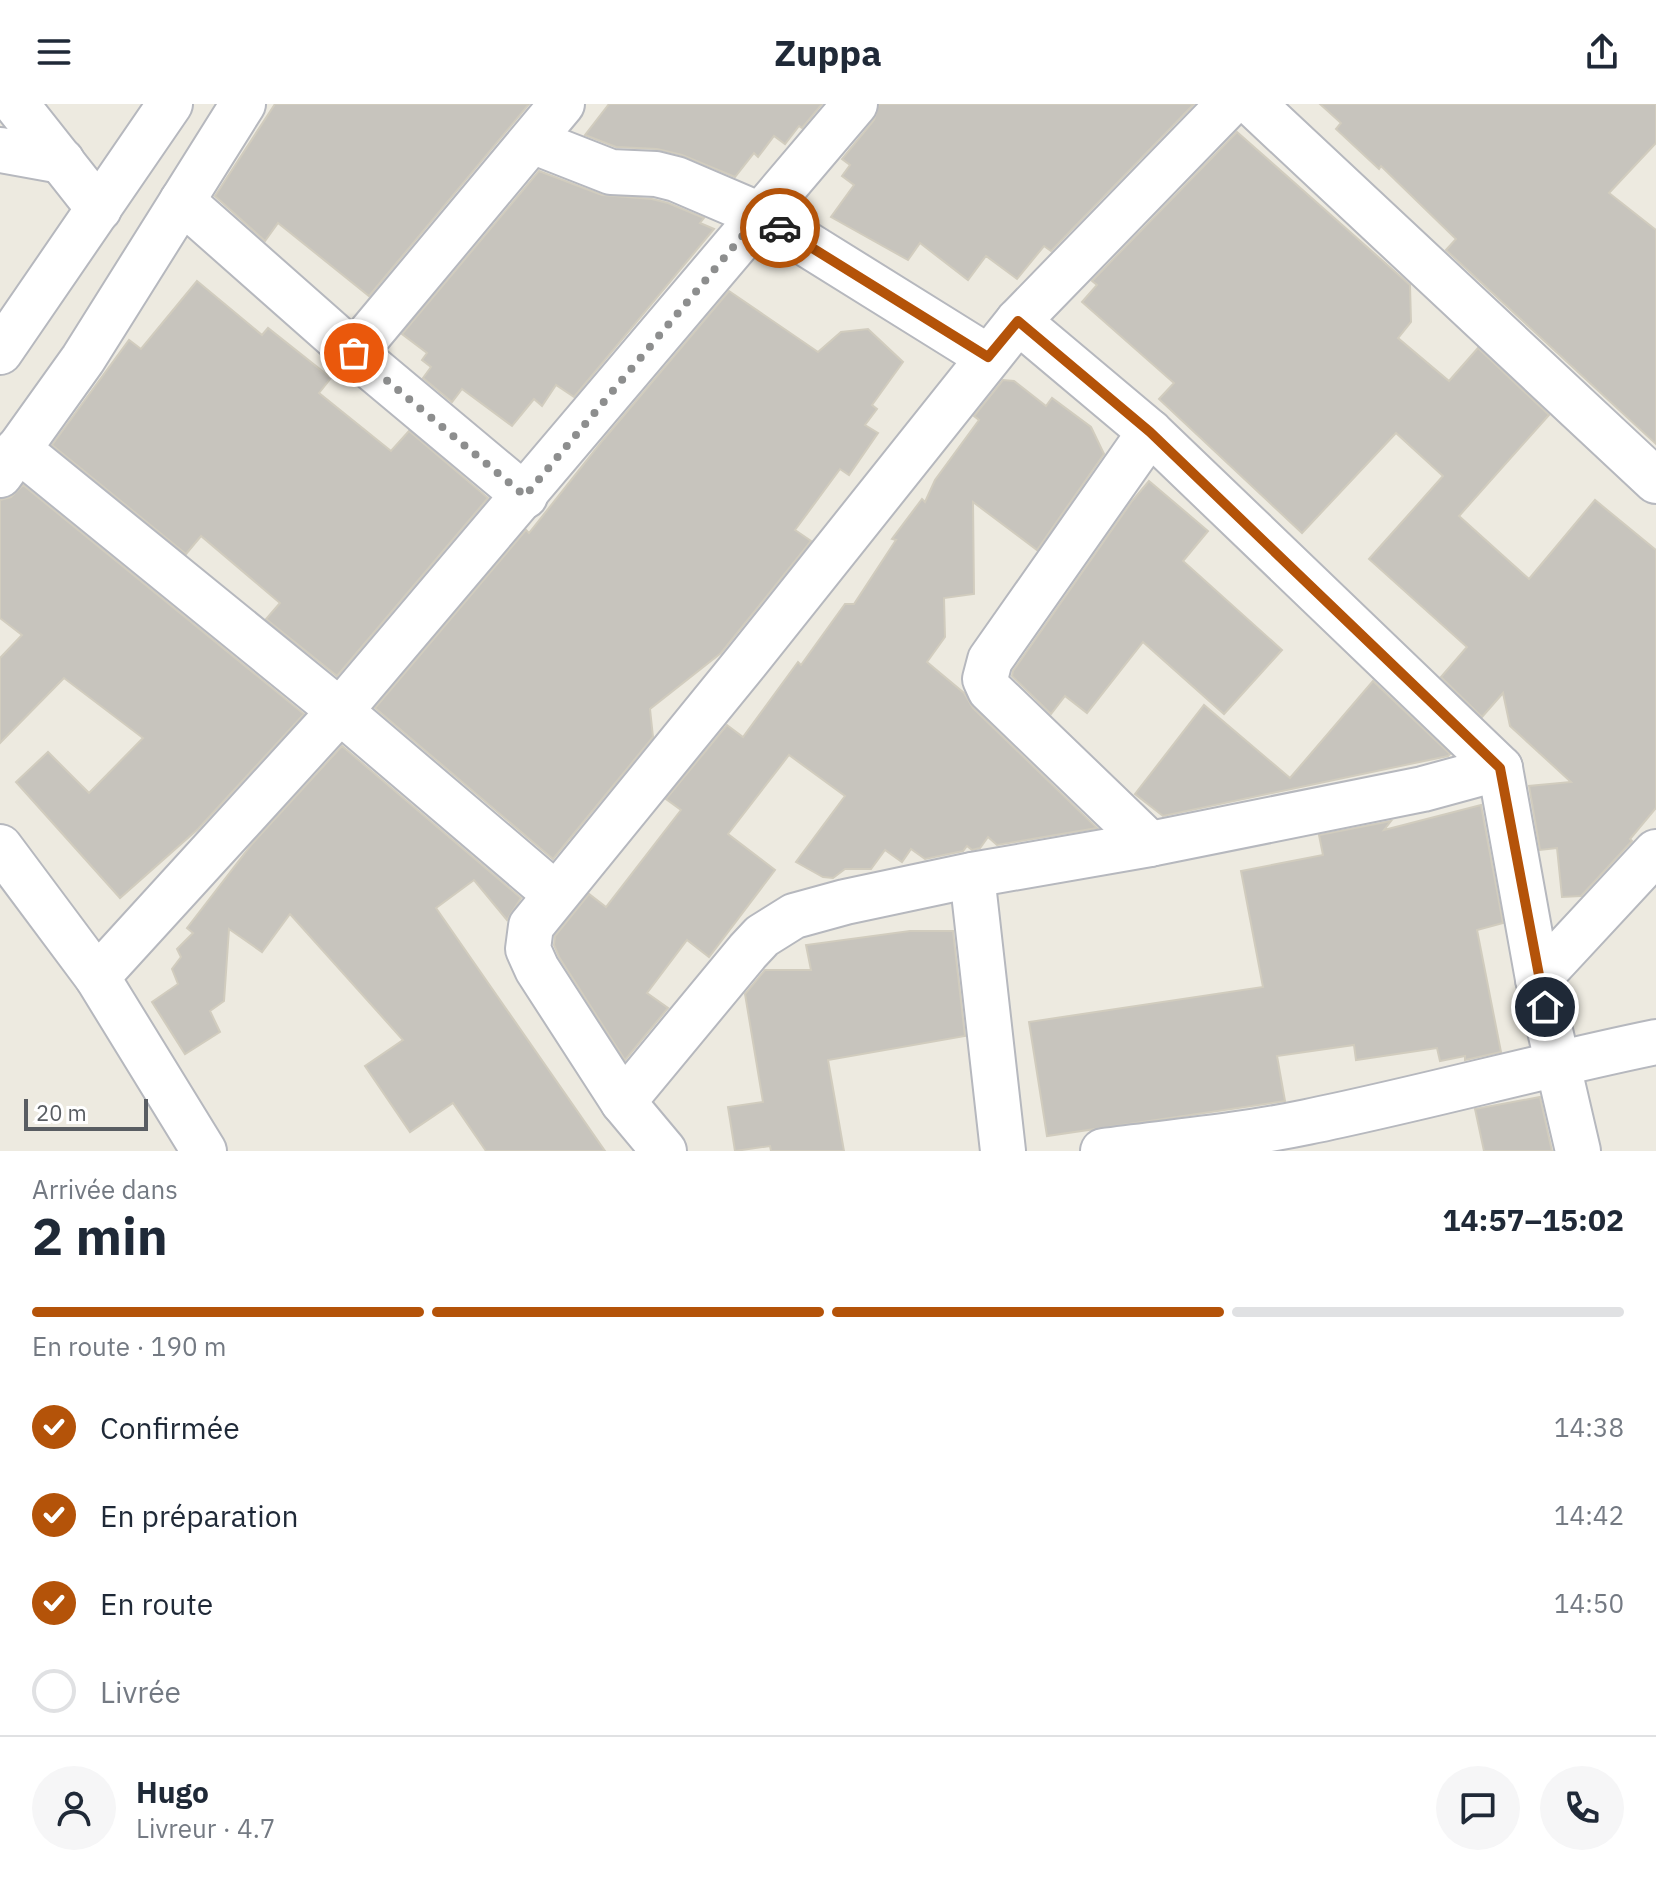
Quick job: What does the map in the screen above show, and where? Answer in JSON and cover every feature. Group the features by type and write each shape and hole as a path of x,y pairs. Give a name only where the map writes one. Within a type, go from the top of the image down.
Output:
{"street":[{"path":"16,104 99,209"},
{"path":"0,352 170,104"},
{"path":"243,104 83,359 9,462 340,711 555,894"},
{"path":"354,353 562,104"},
{"path":"97,977 340,711 855,104"},
{"path":"664,1151 623,1102 530,958 531,926 1018,321 1229,104"},
{"path":"1253,104 1656,481"},
{"path":"532,141 611,172 656,174 676,179 760,215 988,357"},
{"path":"0,150 62,161"},
{"path":"182,201 354,353 525,496"},
{"path":"1018,321 1150,432 1500,768 1538,979 1578,1151"},
{"path":"1150,432 990,660 985,679 990,690 1150,844"},
{"path":"623,1102 748,951 762,936 794,916 972,875 1150,844 1423,789 1500,768"},
{"path":"0,847 97,977 204,1151"},
{"path":"1538,979 1656,852"},
{"path":"972,875 1003,1151"},
{"path":"1103,1151 1308,1122 1558,1062 1656,1042"}],"building":[{"path":"275,104 529,104 369,296 278,223 265,241 215,196"},
{"path":"609,104 822,104 785,144 774,136 758,157 754,153 735,177 682,155 657,149 616,147 585,135"},
{"path":"879,104 1194,104 1051,251 1044,246 1017,279 986,256 968,280 920,243 908,260 831,217 854,185 842,176 850,165 842,159 874,120"},
{"path":"1320,104 1656,104 1656,143 1609,193 1656,230 1656,444 1446,250 1456,239 1381,166 1379,169 1336,129 1341,123"},
{"path":"1237,132 1410,285 1411,322 1398,338 1449,381 1478,348 1549,415 1459,516 1529,579 1595,500 1656,550 1656,808 1630,839 1632,841 1581,896 1562,897 1557,848 1540,850 1529,786 1571,782 1510,726 1503,693 1482,717 1441,677 1467,647 1369,559 1443,476 1396,433 1302,533 1159,399 1174,383 1082,302 1097,285 1092,281"},
{"path":"539,171 602,195 668,203 704,218 700,223 714,229 574,397 556,385 542,406 534,399 512,426 462,389 452,402 423,378 431,367 422,360 427,353 402,334"},
{"path":"197,281 262,335 268,328 331,378 319,393 391,451 409,431 488,498 337,676 266,619 280,603 201,536 186,554 52,445 129,340 141,349"},
{"path":"729,291 818,352 841,332 868,329 903,362 872,405 877,409 865,425 878,433 849,475 840,469 795,530 811,541 721,653 650,709 653,737 553,859 375,708 526,530 529,533"},
{"path":"1003,380 1014,381 1046,406 1052,398 1091,427 1104,454 1037,550 973,502 974,594 944,598 945,637 927,662 964,693 973,708 1097,828 997,845 988,837 980,848 972,850 967,846 963,851 925,859 911,849 902,862 885,850 871,869 845,869 833,878 823,877 796,862 845,796 789,755 728,834 775,870 709,957 687,940 647,993 668,1008 625,1060 559,957 554,945 555,936 589,894 606,907 681,810 666,799 727,725 743,737 845,604 854,604 896,540 892,539 922,499 925,502 935,480 979,420 974,416"},
{"path":"1149,481 1208,531 1183,561 1282,650 1224,714 1143,642 1087,713 1065,696 1051,714 1012,676 1013,671"},
{"path":"23,485 304,714 198,829 120,898 16,782 48,752 89,793 143,738 64,678 0,743 0,658 22,635 0,618 0,500 11,497"},
{"path":"1373,681 1450,754 1163,816 1135,794 1204,705 1290,778"},
{"path":"342,746 521,898 507,920 474,880 436,908 605,1151 486,1151 453,1103 410,1132 365,1066 403,1040 290,914 262,952 229,929 224,1001 210,1011 220,1032 185,1054 152,1002 178,984 172,969 181,957 177,949 193,933 187,928 252,844"},
{"path":"1481,805 1503,923 1477,930 1501,1052 1465,1060 1465,1056 1440,1061 1437,1048 1356,1060 1354,1045 1277,1056 1285,1101 1047,1136 1029,1022 1263,987 1241,871 1323,855 1319,835 1391,821 1384,830"},
{"path":"910,931 953,931 965,1036 828,1060 844,1151 771,1151 770,1146 735,1151 728,1107 763,1102 745,994 765,970 811,970 806,945"},
{"path":"1540,1097 1552,1151 1484,1151 1475,1109"}],"way so far":[{"path":"354,353 525,496 760,215 780,228"}],"route":[{"path":"780,228 988,357 1018,321 1150,432 1500,768 1545,1007"}]}
